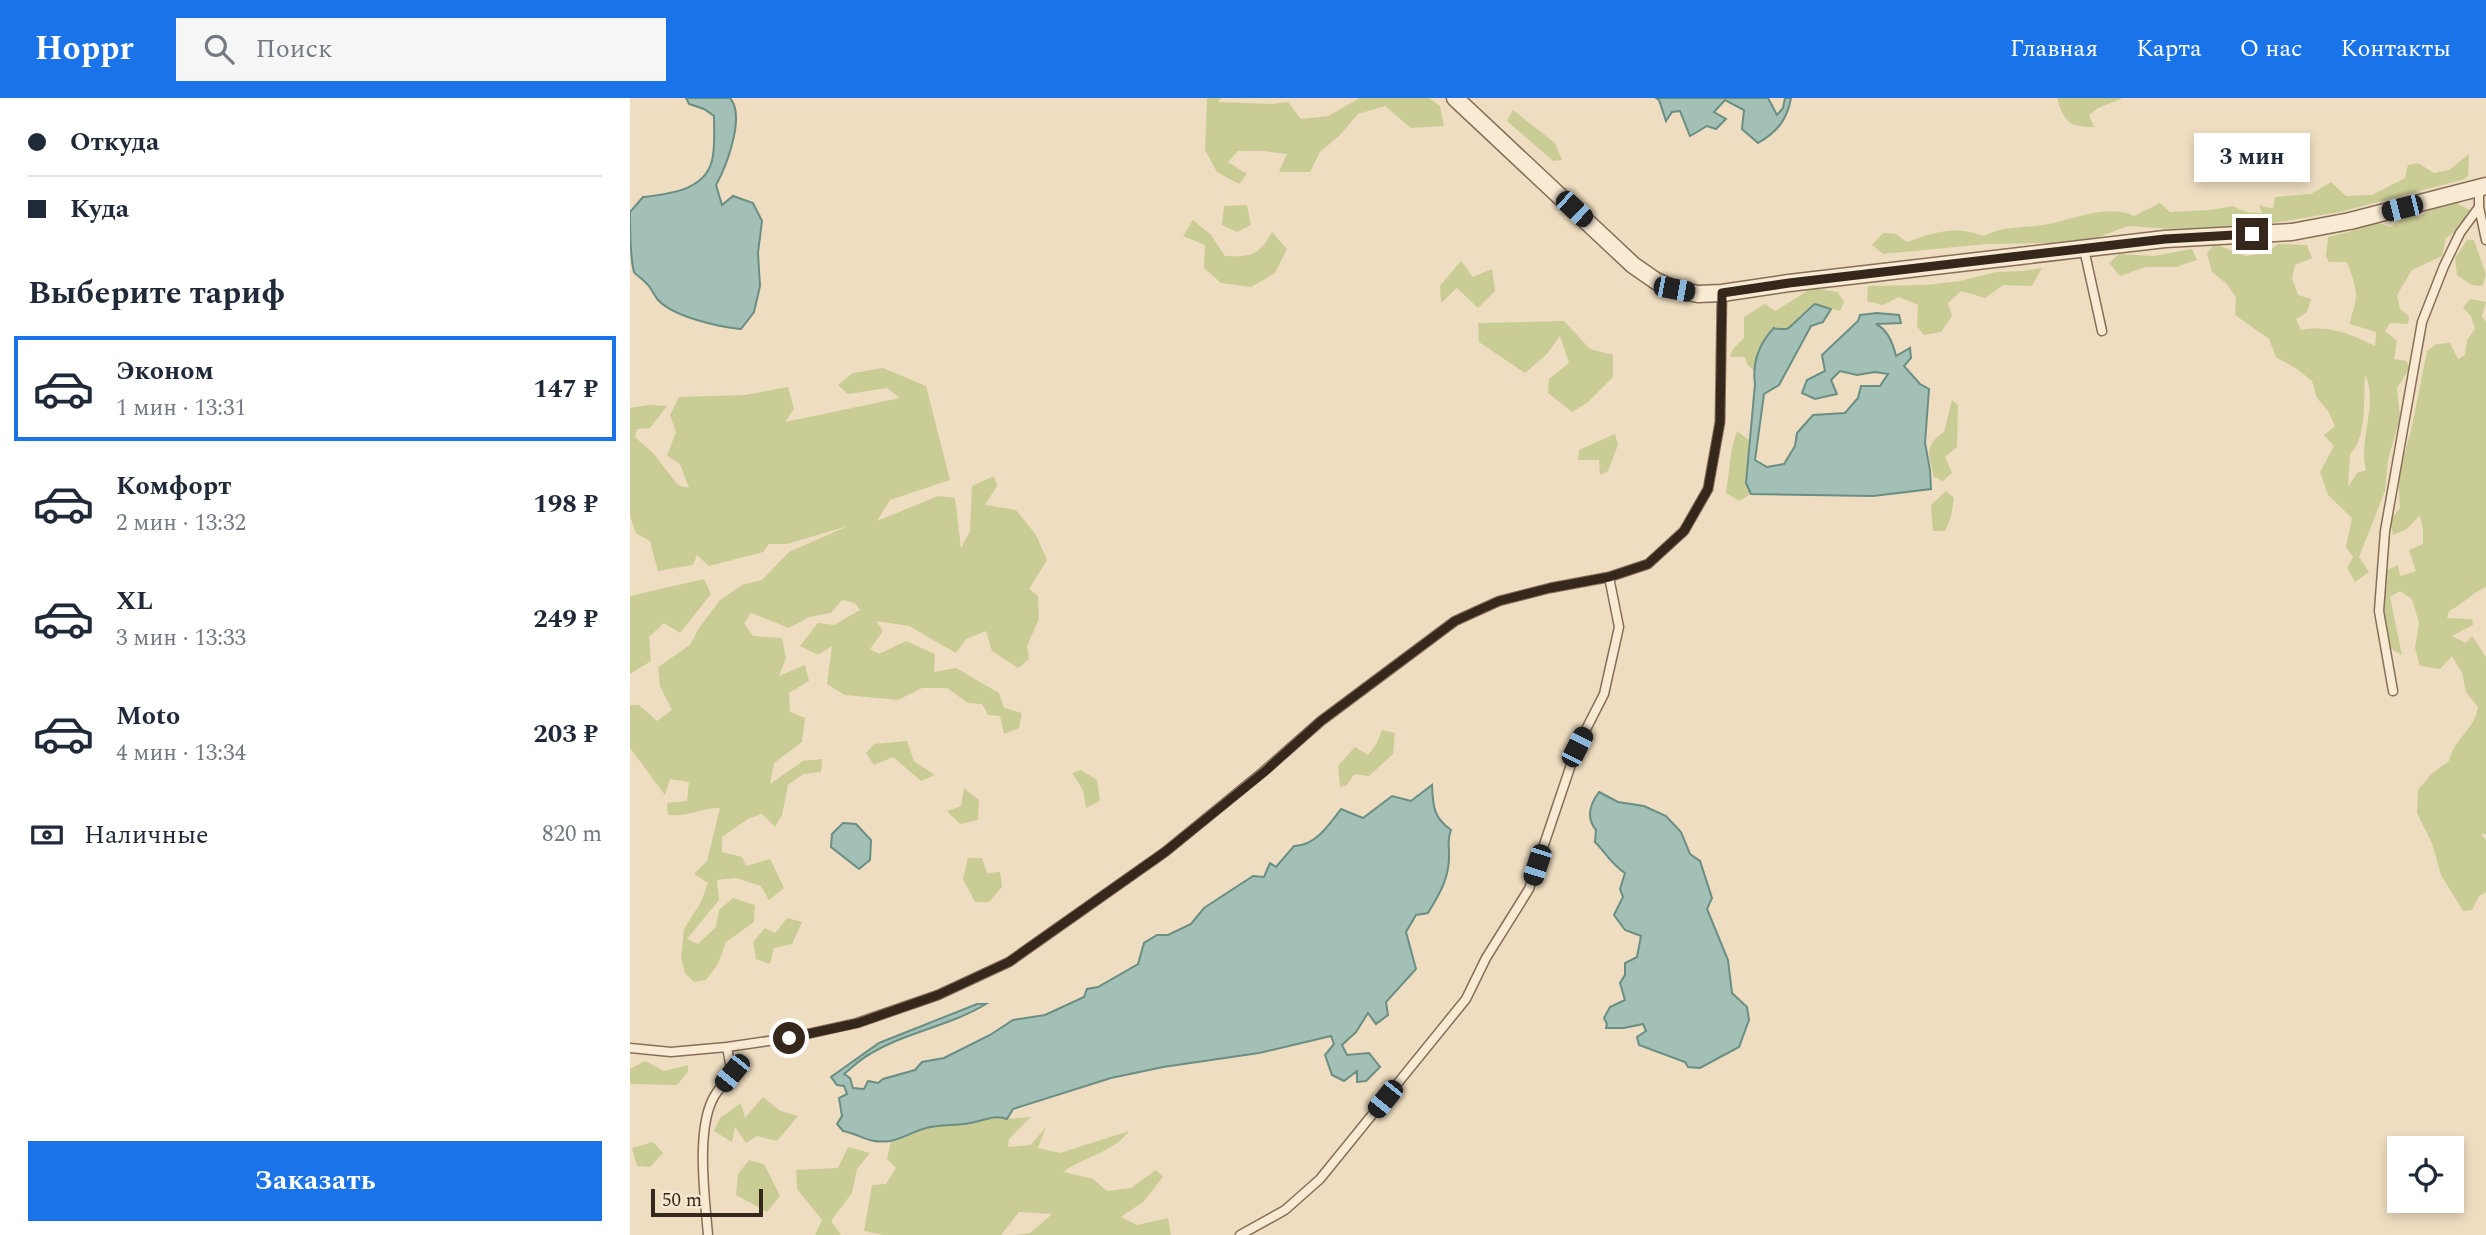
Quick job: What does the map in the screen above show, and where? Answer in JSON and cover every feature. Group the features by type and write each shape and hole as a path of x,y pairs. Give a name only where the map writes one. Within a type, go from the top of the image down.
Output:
{"street":[{"path":"1455,98 1633,265 1656,281 1674,289 1698,293 1722,293 2165,239 2291,232 2350,221 2483,187"}],"lane":[{"path":"2483,187 2479,207 2486,240"},
{"path":"2393,691 2379,611 2379,580 2385,531 2422,322 2460,233 2479,207"},
{"path":"2084,249 2102,331"},
{"path":"630,1048 671,1052 727,1047 789,1038 858,1023 938,995 1009,962 1165,852 1264,772 1321,721 1455,621 1499,601 1609,577 1648,564 1684,531 1708,489 1720,422 1722,293"},
{"path":"1240,1235 1285,1210 1320,1179 1466,999 1486,958 1529,889 1577,747 1604,694 1619,627 1609,577"},
{"path":"708,1235 703,1168 706,1118 715,1096 732,1073 727,1047"}],"green space":[{"path":"1207,98 1221,98 1218,102 1288,102 1301,119 1328,116 1360,98 1429,98 1440,106 1444,126 1411,128 1385,106 1358,114 1339,136 1320,152 1310,172 1279,172 1287,154 1238,151 1228,162 1247,174 1239,184 1217,172 1205,150"},
{"path":"2057,98 2123,98 2098,108 2089,115 2094,127 2069,122 2062,113"},
{"path":"1513,110 1555,143 1562,160 1553,161 1507,121"},
{"path":"2469,154 2468,176 2465,179 2340,212 2260,225 2174,229 2128,226 2096,238 2051,243 1987,244 1883,254 1872,245 1883,233 1896,234 1907,242 1954,230 1984,236 2006,229 2043,225 2100,212 2123,212 2134,216 2160,203 2170,212 2232,206 2247,212 2262,213 2259,205 2273,209 2275,197 2311,194 2331,182 2346,196 2372,195 2405,178 2408,165 2418,163 2434,173 2449,170"},
{"path":"2456,203 2470,210 2461,228 2446,238 2442,256 2412,270 2397,295 2400,309 2409,316 2408,324 2390,323 2385,331 2397,341 2394,359 2407,361 2409,369 2397,388 2400,417 2388,460 2385,491 2359,557 2369,572 2355,582 2347,568 2353,557 2346,547 2352,518 2328,495 2320,472 2334,446 2324,435 2335,426 2328,411 2317,398 2312,381 2276,357 2269,339 2235,315 2236,298 2227,284 2212,272 2207,253 2214,244 2246,256 2266,253 2278,244 2307,245 2312,258 2295,265 2292,278 2298,295 2311,299 2307,312 2296,319 2301,330 2339,332 2375,346 2376,332 2350,324 2356,299 2354,283 2347,262 2329,262 2326,256 2328,237 2352,231 2373,221 2390,227 2408,215 2420,217 2433,207","holes":["2365,375 2369,386 2364,446 2366,470 2357,473 2348,487 2350,454 2356,447 2362,428"]},
{"path":"1247,205 1251,225 1237,232 1222,225 1224,206"},
{"path":"1193,220 1211,235 1225,256 1253,253 1263,246 1272,232 1287,249 1275,273 1251,287 1221,283 1204,268 1205,245 1183,236"},
{"path":"2467,240 2474,240 2486,275 2482,286 2472,285 2457,275 2455,258"},
{"path":"2192,249 2197,260 2176,267 2145,267 2120,276 2109,263 2119,254 2154,256"},
{"path":"1461,261 1473,277 1492,269 1495,291 1478,308 1457,288 1441,303 1440,286"},
{"path":"2042,268 2032,286 2003,285 1985,298 1961,291 1948,303 1952,316 1941,332 1924,335 1917,326 1918,305 1899,297 1883,305 1867,301 1868,286 1926,285 1960,281 1996,272"},
{"path":"1812,288 1838,292 1844,302 1840,311 1815,304 1800,315 1792,326 1763,339 1753,370 1745,357 1730,357 1733,349 1744,338 1744,317 1765,304 1775,311"},
{"path":"2470,299 2486,302 2482,316 2486,322 2486,587 2449,611 2447,618 2472,619 2473,625 2452,636 2466,643 2472,636 2486,657 2486,834 2481,834 2486,840 2486,892 2479,896 2472,910 2463,911 2441,875 2432,843 2417,813 2418,790 2431,774 2449,761 2473,722 2478,707 2466,692 2462,673 2452,656 2440,669 2420,666 2415,648 2419,623 2412,599 2400,591 2390,597 2402,655 2389,648 2383,614 2383,572 2398,565 2400,576 2416,571 2409,550 2423,544 2420,515 2407,529 2393,535 2390,520 2400,508 2398,475 2411,431 2427,351 2437,344 2450,343 2458,359 2465,355 2467,340 2475,329 2471,316 2463,308"},
{"path":"1564,321 1590,349 1613,355 1613,377 1588,402 1572,412 1548,393 1549,379 1569,363 1560,336 1546,355 1525,373 1479,342 1478,323"},
{"path":"883,368 926,386 950,480 890,500 877,521 938,496 955,498 961,548 970,531 972,486 994,476 997,486 985,505 1016,510 1036,535 1047,560 1029,589 1038,596 1039,619 1027,646 1029,659 1018,668 992,651 986,631 966,639 956,653 909,626 876,621 883,631 870,649 879,654 906,641 935,654 934,672 956,668 999,693 1004,708 1022,713 1019,728 1004,734 1000,716 988,715 982,704 968,703 947,688 922,688 898,700 845,695 827,684 832,646 818,655 800,646 818,623 834,625 860,610 855,603 842,600 831,613 809,617 789,628 751,613 744,623 753,636 782,638 786,658 779,676 805,665 809,681 789,693 790,712 805,718 802,742 774,763 770,784 803,761 822,759 821,772 803,774 788,785 782,815 775,827 762,814 748,819 722,837 722,852 742,857 746,866 770,859 784,888 769,900 761,886 736,878 717,880 719,900 687,939 698,944 716,927 719,910 733,898 755,905 754,922 726,942 718,964 706,980 694,982 685,973 681,958 684,929 701,902 708,883 694,874 707,861 720,808 668,815 667,803 687,801 689,782 670,779 665,795 630,748 630,705 639,705 657,721 672,710 660,686 658,667 690,645 720,600 742,585 762,580 789,552 848,526 787,544 769,544 763,552 709,566 697,555 693,565 658,571 650,541 636,533 630,516 630,408 667,406 650,428 637,429 635,437 653,453 678,485 689,488 680,464 667,456 676,432 670,415 679,397 745,395 788,387 794,409 785,422 900,398 887,388 848,394 838,385 853,373"},
{"path":"1952,400 1958,405 1957,447 1945,457 1952,473 1943,481 1934,477 1929,452 1933,442 1944,432"},
{"path":"1737,431 1749,440 1746,483 1751,494 1739,501 1726,493"},
{"path":"1615,434 1618,445 1608,471 1600,475 1599,460 1578,460 1579,450"},
{"path":"1946,491 1954,498 1951,517 1945,531 1933,531 1931,505"},
{"path":"704,579 711,594 680,633 664,623 649,637 651,661 630,674 630,596"},
{"path":"1382,730 1395,733 1393,754 1369,776 1354,774 1347,785 1340,787 1338,766 1355,747 1368,755"},
{"path":"907,741 914,761 935,775 921,781 893,757 874,765 866,753 874,744"},
{"path":"1081,770 1097,780 1100,801 1086,808 1083,790 1072,773"},
{"path":"964,788 979,800 978,820 960,824 947,811 961,806"},
{"path":"968,858 982,858 987,873 1000,872 1002,887 989,902 975,902 963,879"},
{"path":"787,918 802,922 792,944 774,948 770,964 756,959 753,942 765,928 775,933"},
{"path":"645,1061 664,1071 688,1065 688,1072 677,1085 630,1084 630,1069"},
{"path":"763,1097 780,1111 798,1116 777,1141 757,1136 746,1143 735,1127 732,1142 714,1131 720,1118 741,1103 745,1118"},
{"path":"1002,1117 1031,1117 1009,1139 1008,1147 1031,1145 1046,1127 1038,1148 1060,1153 1129,1131 1108,1149 1063,1172 1093,1179 1107,1191 1131,1188 1156,1170 1163,1177 1143,1202 1121,1217 1137,1225 1168,1218 1171,1235 1016,1235 1030,1233 1052,1214 1019,1212 1001,1235 883,1235 864,1231 872,1185 886,1184 896,1168 887,1159 891,1141 927,1127"},
{"path":"653,1142 663,1153 650,1167 637,1166 632,1148"},
{"path":"848,1147 870,1153 857,1169 852,1193 831,1221 841,1235 815,1235 822,1220 797,1189 796,1170 838,1168"},
{"path":"749,1160 764,1164 780,1196 767,1212 736,1195 738,1174"}],"water":[{"path":"686,98 730,98 736,117 733,142 716,185 722,205 733,196 753,203 762,221 758,253 760,286 754,312 741,329 675,312 659,301 648,285 634,272 630,212 643,197 676,192 696,183 710,167 714,146 714,116 689,104"},
{"path":"1656,98 1768,98 1777,115 1783,108 1785,98 1791,98 1780,125 1758,143 1742,129 1744,110 1725,100 1714,112 1726,119 1716,129 1707,126 1690,136 1680,111 1672,112 1666,121"},
{"path":"1815,304 1831,309 1823,322 1811,326 1779,385 1764,394 1755,460 1767,467 1784,464 1795,446 1797,433 1813,415 1845,413 1858,398 1861,386 1880,386 1888,374 1875,372 1857,375 1840,371 1831,380 1837,394 1815,399 1802,393 1807,380 1825,371 1822,355 1858,321 1860,315 1899,315 1901,323 1876,324 1889,337 1896,356 1910,348 1911,358 1904,366 1920,384 1929,389 1925,443 1931,489 1873,496 1751,494 1746,483 1758,354 1764,340 1774,328 1787,329"},
{"path":"1432,785 1435,810 1451,830 1448,870 1428,913 1416,915 1406,932 1416,969 1386,1002 1388,1015 1376,1024 1368,1013 1356,1032 1342,1045 1347,1055 1369,1053 1380,1067 1366,1081 1357,1082 1357,1071 1344,1081 1332,1075 1325,1055 1334,1044 1331,1036 1259,1053 1163,1067 1111,1078 1013,1109 1007,1119 993,1118 931,1127 890,1141 865,1139 843,1131 837,1124 842,1116 839,1098 847,1094 844,1086 837,1085 831,1077 879,1043 977,1004 986,1004 866,1056 844,1074 850,1078 853,1088 864,1089 868,1081 878,1083 883,1079 915,1070 922,1062 944,1058 1013,1020 1045,1015 1084,997 1087,989 1098,987 1138,964 1144,943 1157,935 1168,935 1191,924 1204,908 1253,876 1264,877 1270,863 1276,867 1294,846 1315,838 1341,809 1363,818 1392,796 1411,801"},
{"path":"1599,792 1618,802 1644,806 1666,816 1681,832 1690,854 1700,861 1712,898 1707,909 1728,960 1732,993 1747,1007 1749,1020 1739,1047 1700,1068 1688,1067 1685,1062 1639,1045 1637,1037 1646,1031 1643,1024 1606,1028 1604,1018 1610,1007 1625,1000 1620,983 1625,975 1625,963 1637,957 1641,936 1625,930 1614,915 1623,897 1620,889 1625,873 1595,842 1596,830 1590,811"},
{"path":"843,823 856,824 871,840 870,860 859,869 831,847 832,834"}],"route":[{"path":"789,1038 858,1023 938,995 1009,962 1165,852 1264,772 1321,721 1455,621 1499,601 1609,577 1648,564 1684,531 1708,489 1720,422 1722,293 2165,239 2252,234"}]}
